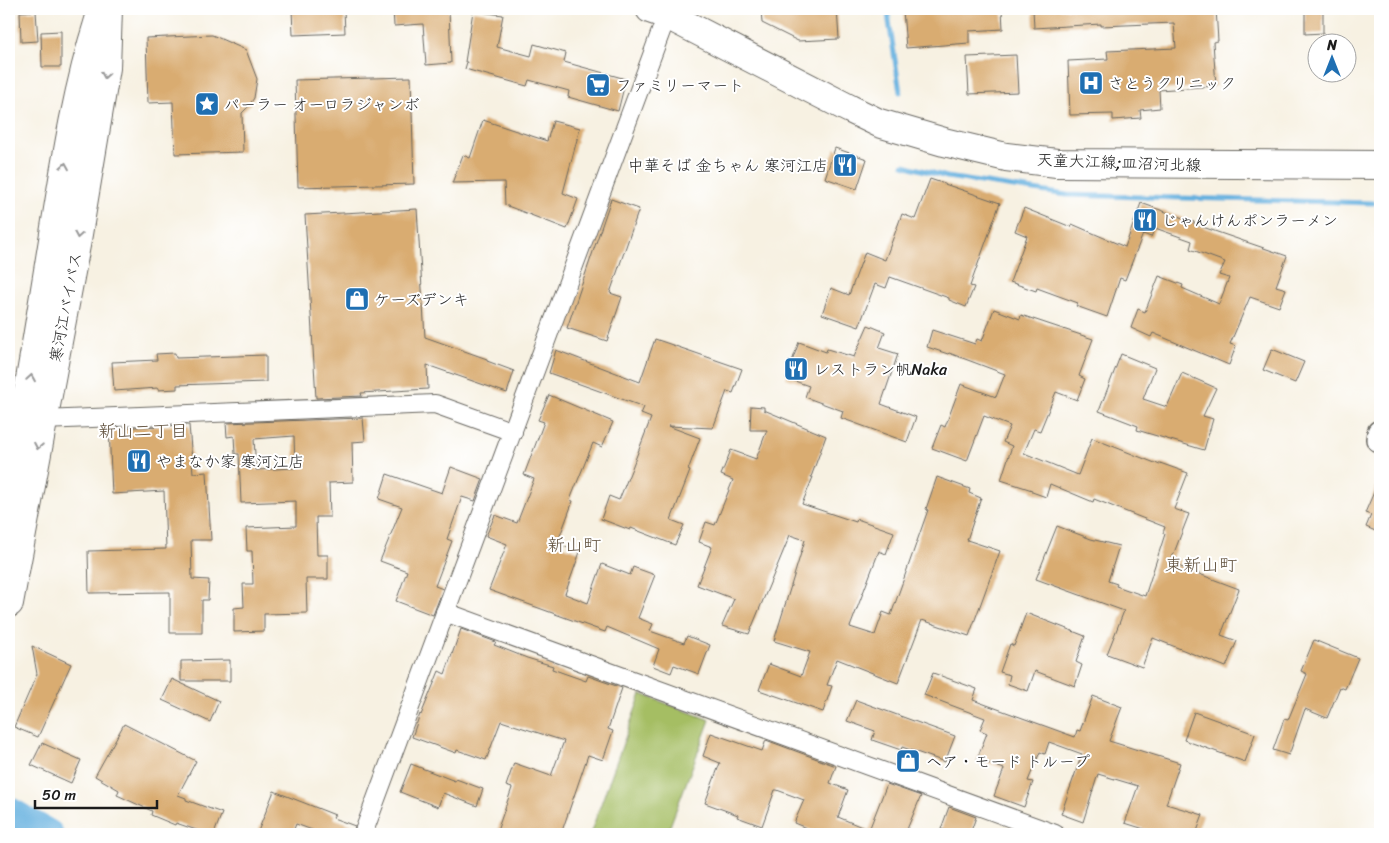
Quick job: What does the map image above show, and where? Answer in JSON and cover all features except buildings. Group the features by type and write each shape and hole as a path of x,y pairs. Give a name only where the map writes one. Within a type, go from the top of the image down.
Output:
{"main road":[{"name":"寒河江バイパス","path":"9,495 25,416 69,145 86,60 103,9"},
{"name":"寒河江バイパス","path":"9,603 77,240 106,68 108,9"},
{"name":"天童大江線;皿沼河北線","path":"663,11 850,109 879,122 944,142 1006,157 1082,164 1380,165"}],"street":[{"path":"363,834 513,432 663,11"},
{"path":"43,420 435,404 513,432"},
{"path":"445,612 1055,834"}],"green space":[{"path":"641,694 710,720 667,834 590,834"}],"waterway":[{"path":"888,9 900,92"},
{"path":"904,165 947,177 1067,195 1373,203"},
{"path":"9,811 49,834"}],"place":[{"name":"さとうクリニック","path":"1091,83"},
{"name":"ファミリーマート","path":"598,85"},
{"name":"パーラー オーロラジャンボ","path":"207,104"},
{"name":"中華そば 金ちゃん 寒河江店","path":"845,165"},
{"name":"じゃんけんポンラーメン","path":"1145,220"},
{"name":"ケーズデンキ","path":"357,299"},
{"name":"レストラン帆Naka","path":"796,369"},
{"name":"やまなか家 寒河江店","path":"139,461"},
{"name":"ヘア・モード トループ","path":"908,761"}],"district":[{"name":"新山二丁目","path":"143,431"},
{"name":"新山町","path":"574,545"},
{"name":"東新山町","path":"1201,565"}]}
